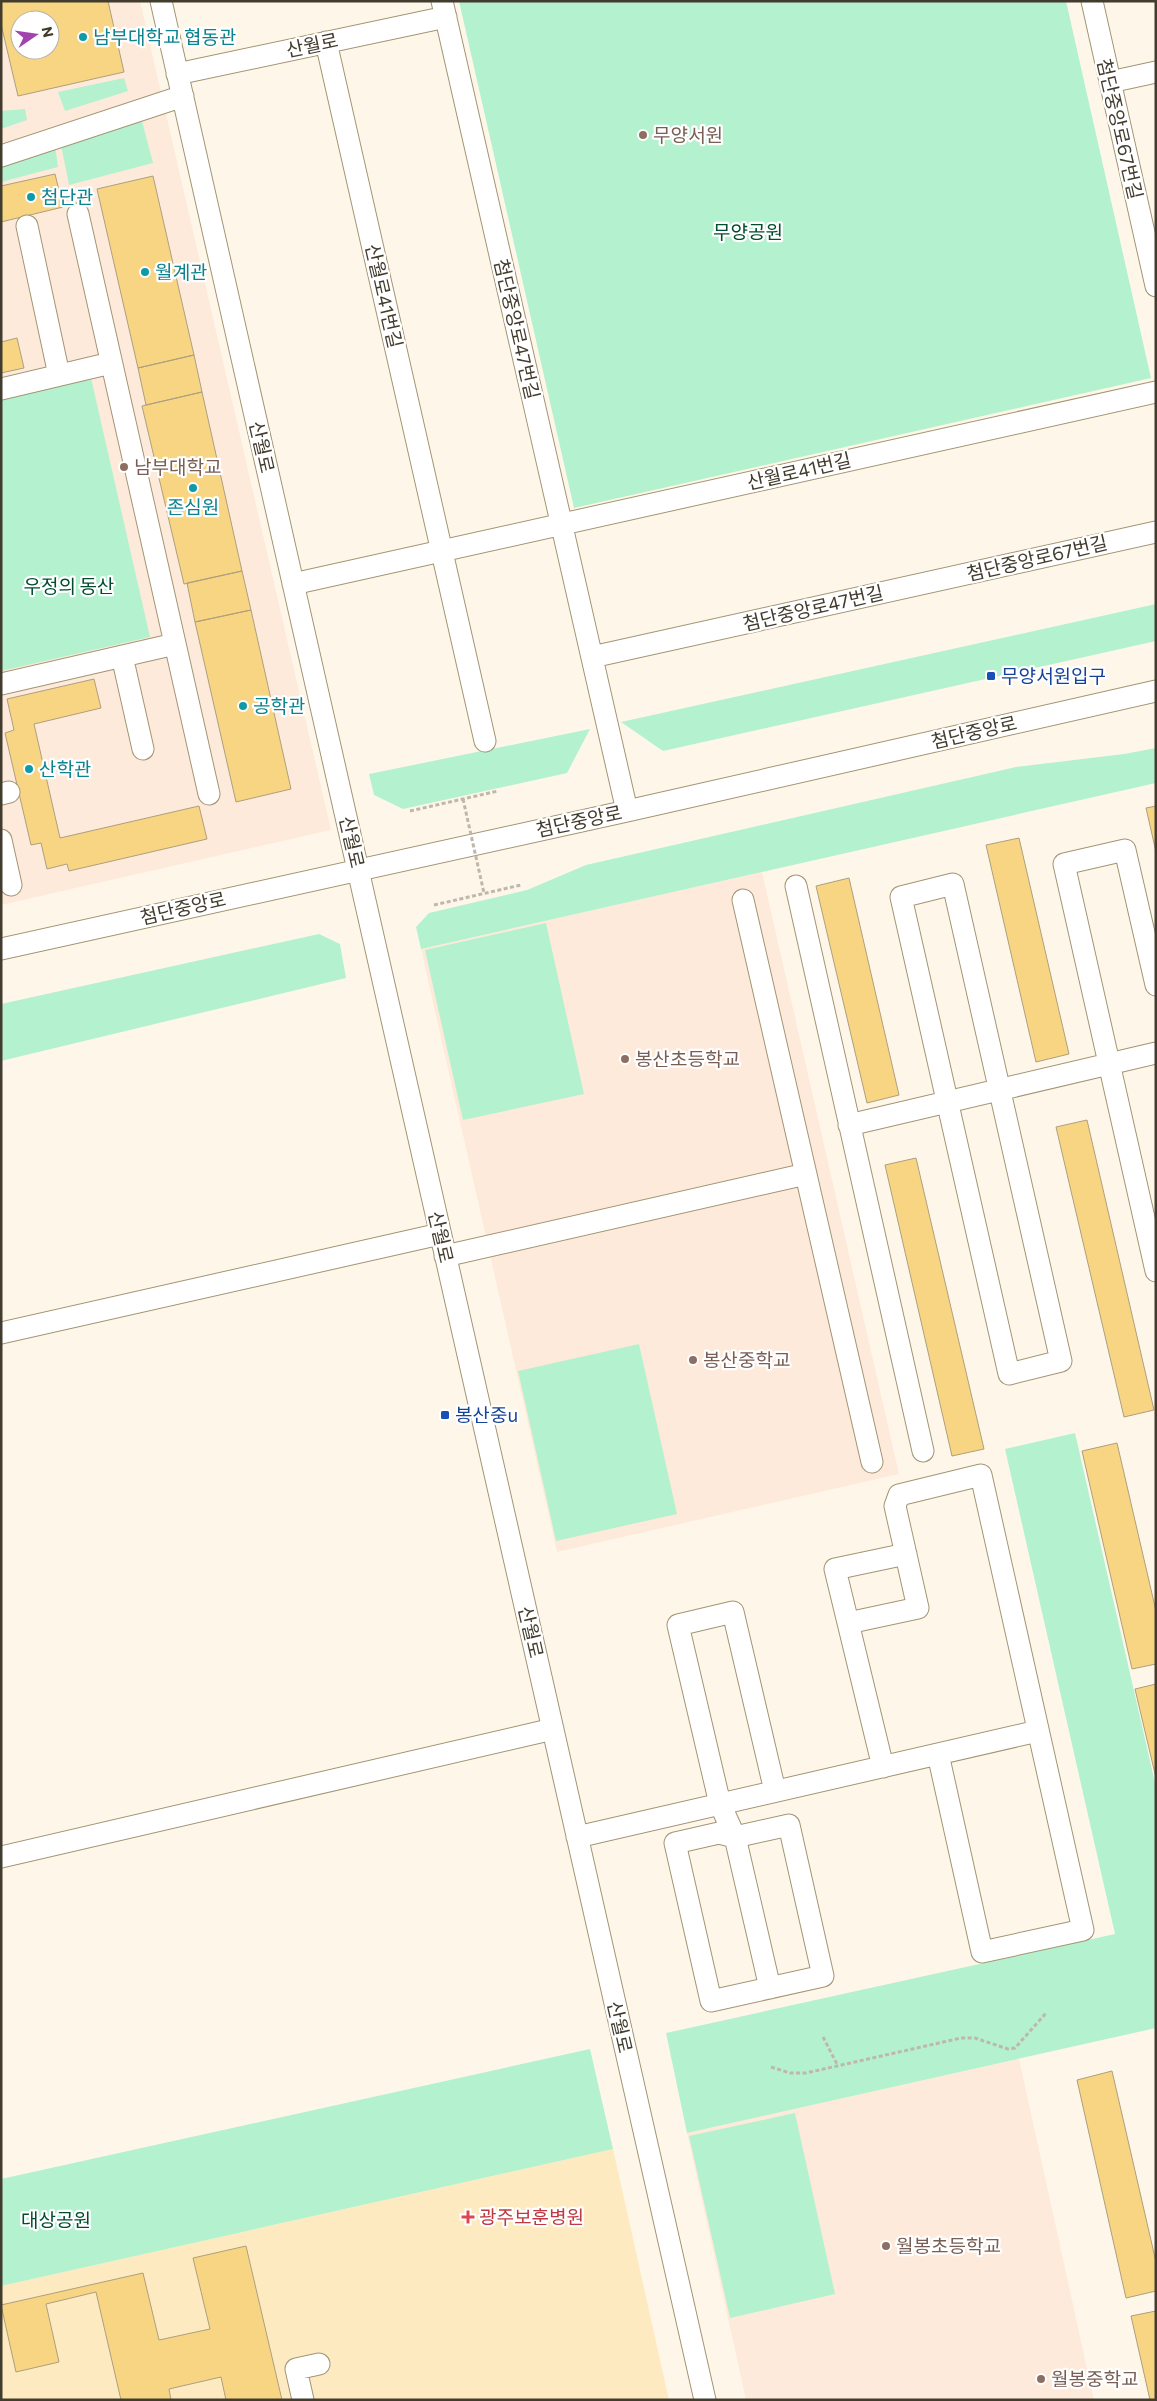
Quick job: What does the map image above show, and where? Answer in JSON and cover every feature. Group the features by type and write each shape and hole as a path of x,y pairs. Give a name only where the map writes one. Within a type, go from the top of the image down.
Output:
{"street":[{"name":"산월로","path":"161,1 705,2400"},
{"name":"첨단중앙로67번길","path":"1092,1 1156,286"},
{"name":"산월로","path":"177,74 326,42 444,9"},
{"name":"첨단중앙로47번길","path":"444,9 627,811"},
{"name":"산월로41번길","path":"326,42 485,741"},
{"path":"1110,82 1156,72"},
{"path":"1,156 182,96"},
{"path":"78,214 209,794"},
{"path":"27,226 60,375"},
{"path":"1,389 111,364"},
{"name":"산월로41번길","path":"293,584 1156,392"},
{"name":"첨단중앙로67번길","path":"918,585 1156,532"},
{"name":"첨단중앙로47번길","path":"592,657 918,585"},
{"path":"1,684 175,644"},
{"path":"122,656 143,749"},
{"name":"첨단중앙로","path":"1,949 627,811 1156,691"},
{"path":"1,840 11,885"},
{"path":"1156,985 1125,850 1064,864 1156,1271"},
{"path":"953,884 1000,1089 1062,1361 1009,1374 900,897 953,884"},
{"path":"796,886 923,1451"},
{"path":"743,900 872,1462"},
{"path":"849,1125 1156,1053"},
{"path":"445,1256 806,1174"},
{"path":"1,1333 440,1234"},
{"path":"848,1623 918,1608 895,1506 899,1495 981,1475 1083,1930 982,1952 938,1754"},
{"path":"883,1767 835,1569 906,1554"},
{"path":"770,1988 735,1837 720,1804 678,1625 733,1612 775,1791"},
{"path":"1,1857 553,1729"},
{"path":"577,1837 1038,1731"},
{"path":"789,1825 823,1976 711,2001 675,1843 719,1833 735,1837 789,1825"},
{"path":"303,2400 296,2369 319,2364"}],"path":[{"path":"410,811 498,792"},
{"path":"463,799 484,893"},
{"path":"434,905 521,885"},
{"path":"771,2067 798,2074 968,2037 1008,2049 1016,2048 1046,2012"},
{"path":"823,2037 838,2066"}],"shaded area":[{"name":"남부대학교","path":"1,1 140,1 331,830 1,905"},
{"path":"762,872 899,1474 557,1552 421,949"},
{"name":"월봉초등학교","path":"1019,2059 1094,2400 746,2400 687,2133"},
{"name":"광주보훈병원","path":"613,2149 669,2400 1,2400 1,2286"}],"green space":[{"name":"무양공원","path":"459,1 1066,1 1151,378 574,508"},
{"path":"124,78 128,91 65,111 58,92"},
{"path":"25,109 27,120 1,129 1,111"},
{"path":"142,121 153,163 69,185 61,145"},
{"path":"55,145 58,167 1,182 1,163"},
{"name":"우정의 동산","path":"91,378 150,637 1,671 1,398"},
{"path":"1156,604 1156,641 663,751 621,722"},
{"path":"590,729 567,773 403,809 374,795 369,774"},
{"path":"1156,748 1156,783 421,949 416,927 429,913 527,890 586,865 1016,767 1124,754"},
{"path":"546,923 584,1094 463,1120 425,950"},
{"path":"319,934 340,944 346,978 1,1061 1,1004"},
{"path":"639,1344 677,1514 556,1541 518,1371"},
{"path":"1075,1433 1156,1787 1156,2028 687,2133 666,2033 1115,1934 1005,1449"},
{"name":"대상공원","path":"590,2049 613,2149 1,2286 1,2179"},
{"path":"795,2113 835,2294 730,2318 689,2136"}],"building":[{"name":"남부대학교 협동관","path":"1,1 108,1 124,72 18,96 1,24"},
{"name":"첨단관","path":"55,174 63,207 1,222 1,186"},
{"name":"월계관","path":"153,176 194,355 138,368 97,189"},
{"path":"17,338 24,368 1,373 1,342"},
{"path":"194,355 202,392 146,405 138,368"},
{"name":"존심원","path":"202,392 242,571 184,584 142,406"},
{"path":"242,571 251,610 195,622 187,583"},
{"name":"공학관","path":"251,610 291,789 236,802 195,622"},
{"name":"산학관","path":"94,679 101,708 34,724 60,838 199,806 207,839 69,871 67,864 47,869 41,843 31,845 5,733 14,730 7,699"},
{"path":"1156,806 1156,852 1146,808"},
{"path":"1019,838 1069,1054 1036,1062 986,845"},
{"path":"849,878 899,1095 867,1103 816,886"},
{"path":"1087,1120 1154,1410 1124,1417 1056,1127"},
{"path":"916,1158 984,1449 952,1456 885,1165"},
{"path":"1117,1443 1156,1611 1156,1664 1132,1669 1082,1451"},
{"path":"1156,1684 1156,1778 1135,1689"},
{"path":"1112,2071 1156,2262 1156,2291 1126,2298 1077,2080"},
{"path":"246,2246 282,2400 226,2400 221,2377 169,2389 171,2400 121,2400 96,2292 46,2304 59,2362 16,2372 1,2305 143,2273 159,2340 210,2329 193,2258"},
{"path":"1156,2311 1156,2400 1150,2400 1131,2316"}],"place":[{"name":"남부대학교 협동관","path":"83,37"},
{"name":"무양서원","path":"643,135"},
{"name":"첨단관","path":"31,197"},
{"name":"월계관","path":"145,272"},
{"name":"남부대학교","path":"124,467"},
{"name":"존심원","path":"193,488"},
{"name":"무양서원입구","path":"991,676"},
{"name":"공학관","path":"243,706"},
{"name":"산학관","path":"29,769"},
{"name":"봉산초등학교","path":"625,1059"},
{"name":"봉산중학교","path":"693,1360"},
{"name":"봉산중u","path":"445,1415"},
{"name":"광주보훈병원","path":"468,2217"},
{"name":"월봉초등학교","path":"886,2246"},
{"name":"월봉중학교","path":"1041,2379"}]}
